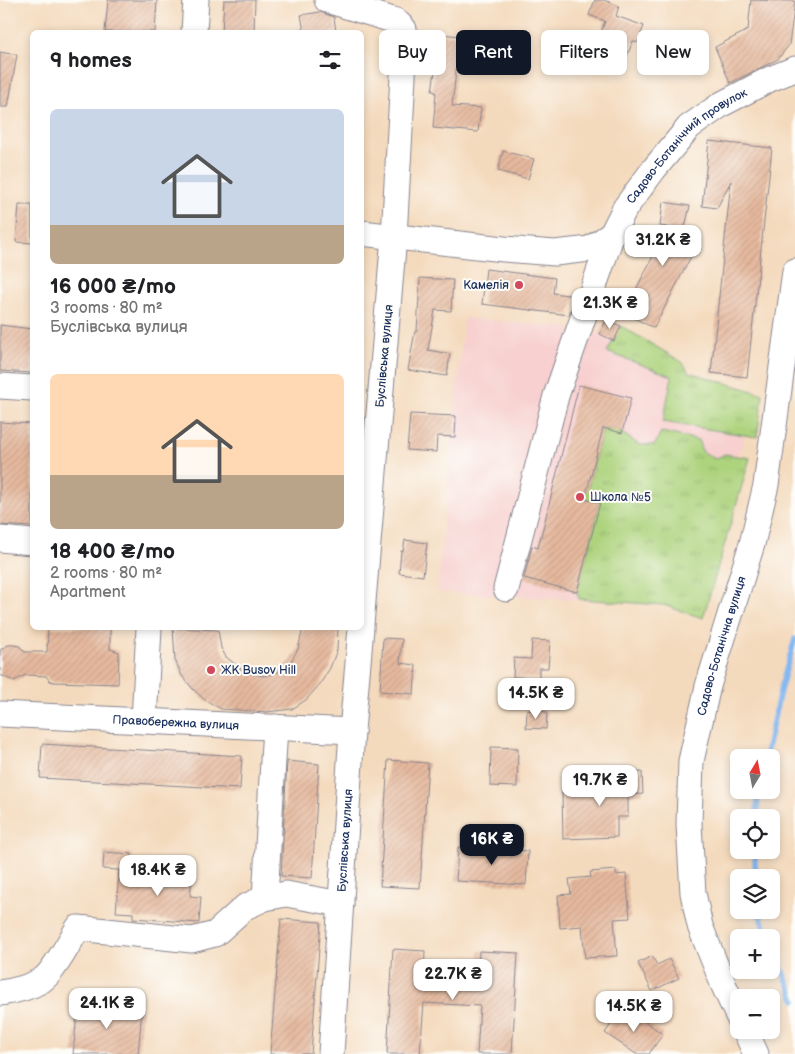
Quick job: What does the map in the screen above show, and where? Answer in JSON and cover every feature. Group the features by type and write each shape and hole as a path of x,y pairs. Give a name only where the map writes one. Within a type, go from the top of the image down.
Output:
{"street":[{"path":"194,30 196,0"},
{"name":"Буслівська вулиця","path":"327,0 396,21 404,29 405,41 394,236 364,591"},
{"name":"Садово-Ботанічний провулок","path":"364,233 555,253 590,249 612,234 625,208 689,127 722,104 770,79 795,69"},
{"path":"506,589 556,396 612,234"},
{"name":"Садово-Ботанічна вулиця","path":"730,999 700,926 693,893 689,824 691,761 708,686 752,544 766,485 795,270"},
{"path":"0,386 30,388"},
{"path":"0,539 30,542"},
{"path":"144,721 149,630"},
{"name":"Буслівська вулиця","path":"331,1054 352,731 361,630"},
{"name":"Правобережна вулиця","path":"0,714 352,731"},
{"path":"265,898 275,727"},
{"path":"0,993 27,988 44,979 78,928 192,940 215,934 245,907 265,898 286,894 341,904"},
{"path":"749,1039 756,1054"}],"shaded area":[{"name":"Школа №5","path":"464,318 570,328 599,334 606,320 621,326 682,362 689,372 737,386 729,432 744,435 743,446 738,456 725,454 663,605 437,592"}],"green space":[{"path":"621,326 682,362 689,372 763,394 757,437 663,422 672,376 607,352"},
{"path":"603,428 622,433 639,445 655,445 661,432 698,440 702,451 715,459 725,454 750,458 703,618 663,605 579,599 577,592 600,503 585,499"}],"building":[{"path":"108,0 157,0 155,30 105,30"},
{"path":"224,0 255,0 254,30 222,30"},
{"path":"595,0 604,0 619,6 616,16 644,26 642,30 637,30 637,43 633,41 627,56 627,30 602,30 605,21 589,15"},
{"path":"751,0 795,1 789,45 778,59 730,83 715,47 748,30"},
{"path":"320,12 334,17 336,30 304,30 301,15"},
{"path":"446,35 456,36 456,71 452,106 481,108 478,132 433,128 436,92 432,91 434,75 446,75"},
{"path":"0,52 17,55 8,107 0,107"},
{"path":"709,141 772,148 747,377 711,373 731,181 717,208 702,206"},
{"path":"503,151 534,159 528,179 498,171"},
{"path":"663,202 690,206 683,235 698,243 654,328 624,313 668,227 660,226"},
{"path":"19,205 30,205 30,243 16,242"},
{"name":"Камелія","path":"486,269 555,278 553,293 575,296 569,315 482,304"},
{"path":"420,278 453,280 451,311 435,310 428,350 450,354 447,376 408,370 415,331 417,331"},
{"path":"606,320 621,326 614,341 600,334"},
{"path":"0,325 30,329 30,373 0,371"},
{"path":"579,385 631,398 622,433 603,428 585,499 600,503 577,592 524,578 532,546 538,548"},
{"path":"410,414 456,416 455,437 437,436 436,452 407,450"},
{"path":"0,422 30,424 30,527 0,525"},
{"path":"405,540 427,543 423,576 399,573 401,551 403,551"},
{"path":"48,630 110,630 110,649 119,652 118,684 54,682 50,681 46,676 26,675 14,681 0,675 0,650 8,645 19,646 25,652 47,652"},
{"name":"ЖК Busov Hill","path":"173,630 218,630 221,648 226,657 246,673 264,676 279,672 291,661 298,649 303,630 338,630 337,650 330,668 320,684 306,700 292,709 267,712 221,709 205,700 194,690 182,676 175,660"},
{"path":"383,638 402,639 400,663 416,665 414,694 380,691"},
{"path":"532,640 550,641 548,668 539,668 539,678 513,677 514,658 531,659"},
{"path":"527,710 547,712 546,729 526,728"},
{"path":"42,744 242,756 240,789 40,778"},
{"path":"491,747 518,748 517,787 490,786"},
{"path":"388,760 428,763 420,888 380,886"},
{"path":"287,761 319,764 312,878 281,876"},
{"path":"642,772 643,794 628,795 628,817 617,817 617,837 563,839 562,792 603,791 603,774"},
{"path":"458,847 528,851 526,885 456,881"},
{"path":"104,852 132,854 130,871 103,869"},
{"path":"616,870 616,875 626,874 630,918 614,919 617,956 585,958 582,926 560,928 558,895 571,894 569,879 591,877 590,872"},
{"path":"119,871 192,877 190,896 201,897 199,923 133,918 133,913 116,912"},
{"path":"281,919 321,922 311,1054 270,1054"},
{"path":"393,949 425,951 424,978 478,982 479,951 518,953 512,1054 477,1054 480,1006 424,1003 420,1054 387,1054"},
{"path":"652,956 657,965 669,959 679,978 652,991 638,963"},
{"path":"78,1004 142,1010 138,1054 73,1054"},
{"path":"623,1007 663,1034 649,1054 636,1054 605,1033"}],"waterway":[{"path":"767,749 781,687 795,639"},
{"path":"757,809 758,799"},
{"path":"755,859 755,869"},
{"path":"762,919 765,929"},
{"path":"780,964 795,1000"}],"place":[{"name":"Камелія","path":"519,285"},
{"name":"Школа №5","path":"580,497"},
{"name":"ЖК Busov Hill","path":"211,670"}]}
